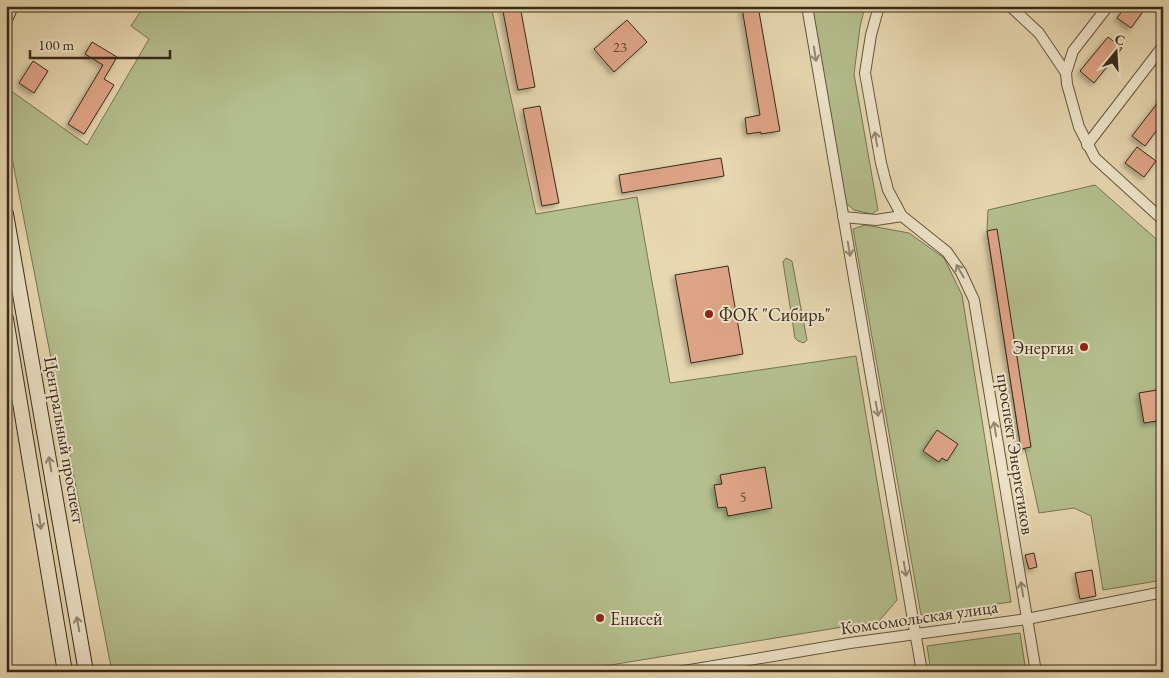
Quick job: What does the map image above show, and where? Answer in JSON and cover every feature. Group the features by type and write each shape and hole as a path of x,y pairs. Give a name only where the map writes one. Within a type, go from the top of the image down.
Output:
{"main road":[{"path":"6,17 12,6"},
{"name":"Центральный проспект","path":"6,214 86,672"},
{"path":"6,319 65,672"}],"street":[{"path":"807,6 922,672"},
{"name":"проспект Энергетиков","path":"879,6 871,35 865,73 881,163 888,190 902,216 947,252 961,272 974,300 1036,672"},
{"path":"1010,6 1039,33 1066,73"},
{"path":"1108,6 1068,60 1067,84 1079,126 1095,158 1163,220"},
{"path":"1087,145 1163,46"},
{"path":"843,217 876,220 902,216"},
{"name":"Комсомольская улица","path":"678,672 916,633 1027,619 1163,592"}],"green space":[{"path":"144,6 491,6 536,214 637,197 670,383 856,356 897,600 879,621 568,672 112,672 6,127 7,88 87,145 149,39 131,26"},
{"path":"811,6 865,6 860,27 854,74 878,210 872,214 854,210 846,203"},
{"name":"Энергия","path":"1095,185 1163,245 1163,580 1103,590 1091,516 1074,508 1039,513 1025,449 1021,449 987,231 988,210"},
{"path":"865,225 909,233 944,258 962,295 1011,602 921,615 853,229"},
{"path":"786,258 792,261 807,340 804,343 795,338 783,262"},
{"path":"1020,633 1026,672 931,672 927,646"}],"building":[{"path":"502,6 520,6 535,87 518,90"},
{"path":"758,6 780,131 761,134 761,132 747,134 745,118 760,115 742,8"},
{"path":"1126,6 1139,6 1144,10 1131,28 1117,18"},
{"path":"627,20 647,42 614,72 594,49"},
{"path":"1108,37 1122,48 1094,83 1080,71"},
{"path":"92,42 117,57 104,79 114,85 84,134 68,124 103,65 85,54"},
{"path":"33,61 48,71 34,93 19,83"},
{"path":"1163,96 1163,122 1145,146 1132,136"},
{"path":"540,106 559,203 542,206 523,109"},
{"path":"1137,147 1156,161 1144,177 1125,163"},
{"path":"721,158 724,176 622,193 619,175"},
{"path":"997,229 1031,447 1021,449 987,231"},
{"name":"ФОК \"Сибирь\"","path":"728,266 743,354 691,363 675,275"},
{"path":"1163,389 1163,420 1144,423 1139,393"},
{"path":"937,430 958,444 947,461 942,458 939,462 923,451"},
{"path":"765,467 772,508 728,516 726,507 718,508 714,485 722,484 720,475"},
{"path":"1034,553 1037,567 1029,569 1025,555"},
{"path":"1092,570 1096,596 1080,599 1075,573"}],"place":[{"name":"ФОК \"Сибирь\"","path":"709,314"},
{"name":"Энергия","path":"1084,347"},
{"name":"Енисей","path":"600,618"}]}
